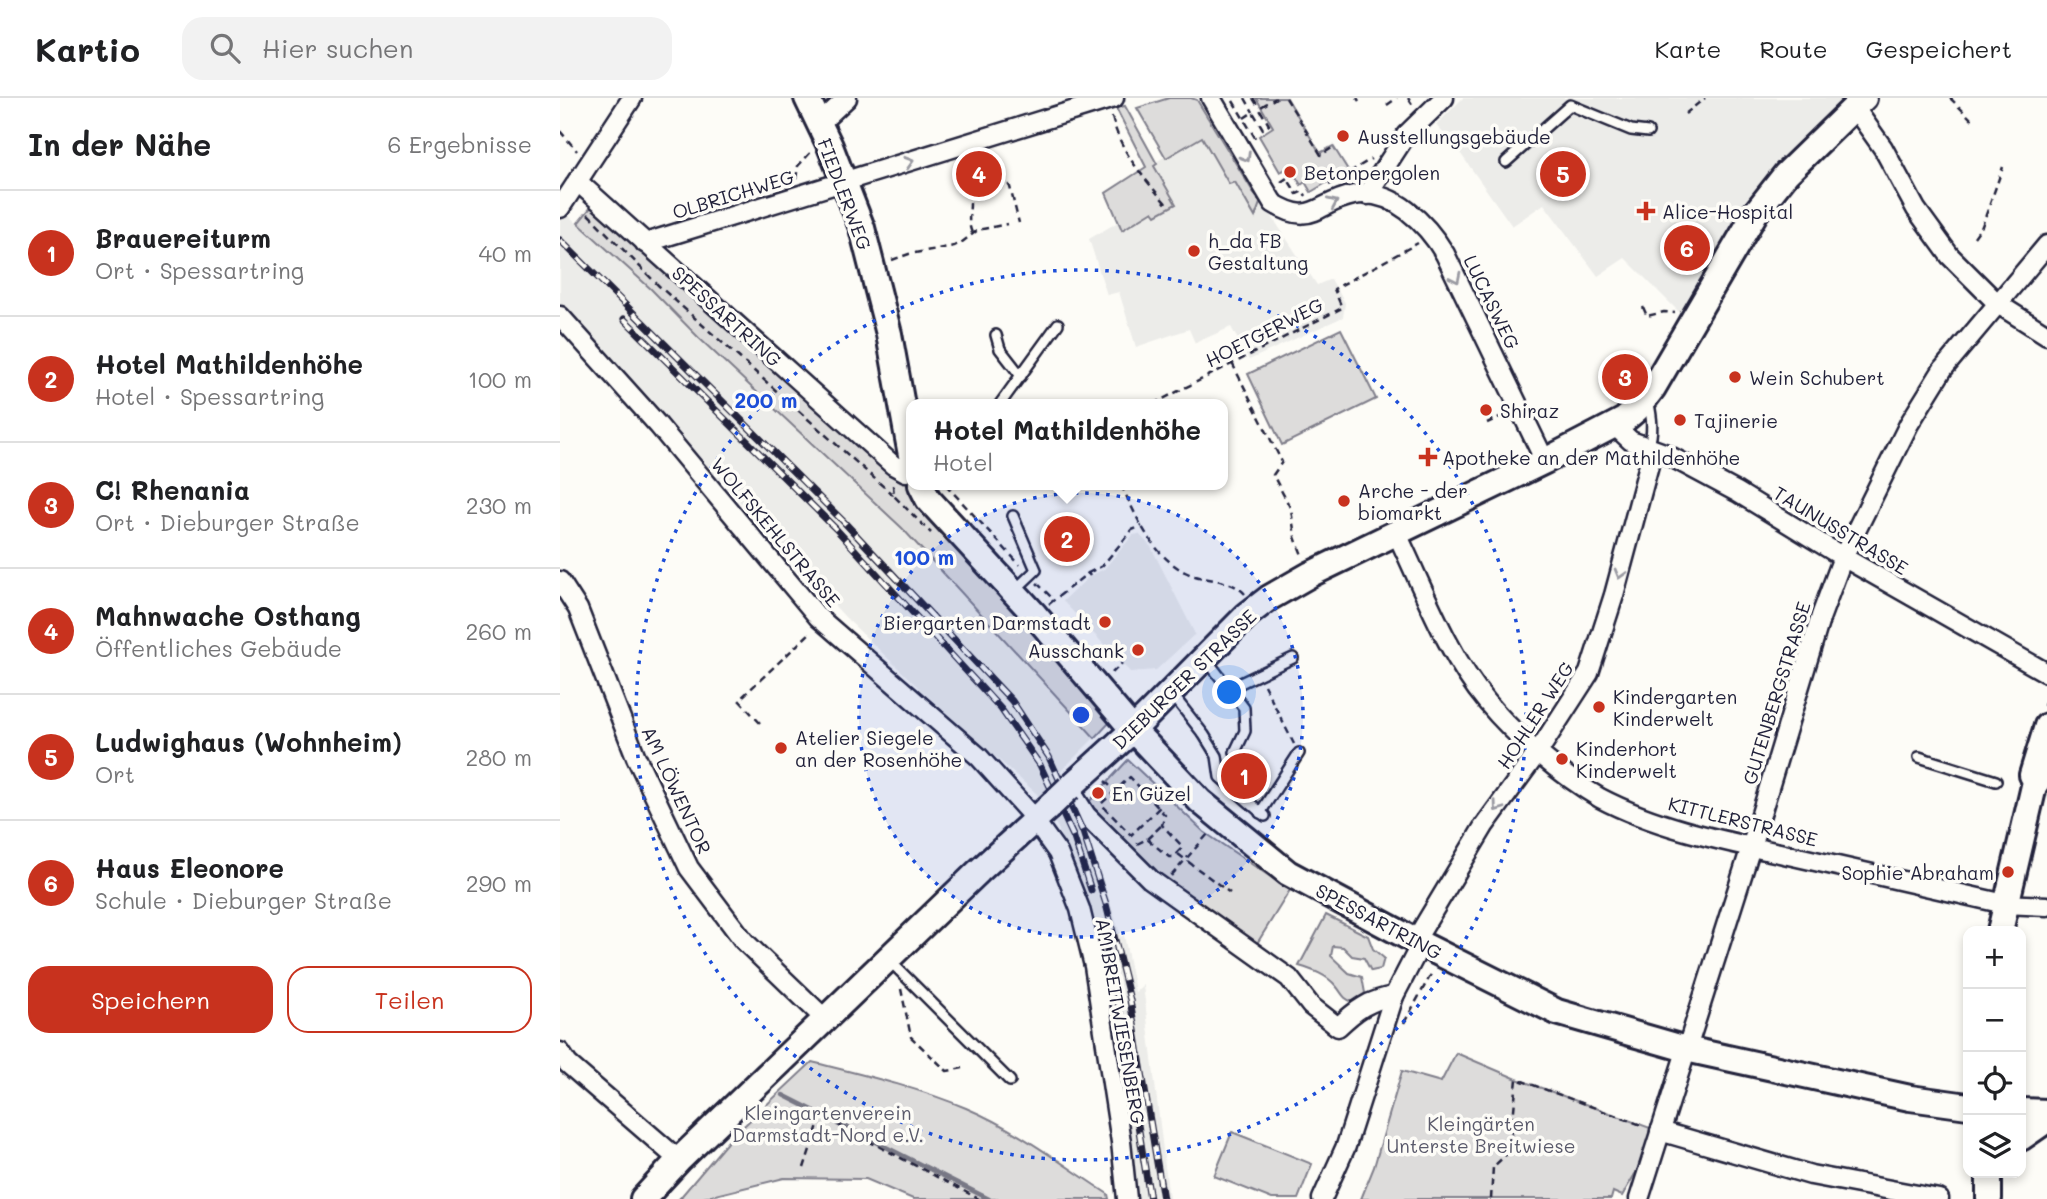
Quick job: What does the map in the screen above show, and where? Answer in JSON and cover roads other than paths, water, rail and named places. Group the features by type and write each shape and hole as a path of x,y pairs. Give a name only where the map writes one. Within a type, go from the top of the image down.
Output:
{"main road":[{"name":"FIEDLERWEG","path":"807,98 817,137 830,146 838,183 862,228 889,334 906,428"},
{"name":"DIEBURGER STRASSE","path":"643,1199 679,1160 825,1020 892,964 1247,615 1269,598 1311,574 1545,461 1614,425 1637,409 1648,396 1756,212 1786,174 1859,103"},
{"name":"SPESSARTRING","path":"931,490 1021,584 1133,730 1200,801 1288,873 1557,1012 1686,1049 1910,1098 1963,1105"},
{"path":"2034,785 2032,776 2046,710"},
{"path":"2001,926 2034,785 2042,775 2047,759"},
{"path":"2026,1111 2047,1112"},
{"path":"2026,1135 2047,1120"},
{"path":"1989,1178 1989,1199"}],"street":[{"path":"561,206 632,98"},
{"path":"817,137 847,98"},
{"path":"1211,98 1273,203 1286,211 1305,214 1346,197 1367,195 1405,135 1444,98"},
{"path":"1859,103 1916,209 1950,256 1998,304 2047,335"},
{"name":"OLBRICHWEG","path":"645,243 794,196 1112,104"},
{"name":"SPESSARTRING","path":"577,181 892,465 906,472"},
{"name":"LUCASWEG","path":"1367,195 1393,202 1417,218 1433,234 1545,461"},
{"name":"GUTENBERGSTRASSE","path":"1639,1199 1821,616 1843,557 1909,424 1943,369 2047,246"},
{"name":"WOLFSKEHLSTRASSE","path":"560,316 658,425 823,621 979,757 1041,815"},
{"name":"TAUNUSSTRASSE","path":"1614,425 1631,441 1664,453 1737,492 1843,557 2047,673"},
{"name":"HOHLER WEG","path":"1322,1199 1346,1146 1394,996 1418,942 1484,826 1538,752 1589,673 1614,595 1650,449"},
{"name":"KITTLERSTRASSE","path":"1397,534 1440,625 1467,673 1488,702 1538,752 1563,773 1601,798 1699,834 1751,847 2006,904 2047,906"},
{"name":"AM LÖWENTOR","path":"560,581 578,608 636,757 688,868 744,940 825,1020"},
{"path":"1069,788 1086,815 1150,879 1289,978 1311,1006 1338,1027 1362,1005 1394,996"},
{"name":"AM BREITWIESENBERG","path":"1041,815 1080,909 1094,966 1127,1199"},
{"path":"560,1052 568,1064 679,1160"},
{"path":"1660,1131 1811,1175 1939,1199"}],"lane":[{"path":"1506,162 1570,105 1632,130 1648,132"},
{"path":"1004,399 1058,324"},
{"path":"996,335 1000,349 1021,376"},
{"path":"1648,396 1653,422 1650,449"},
{"path":"1013,516 1036,570 1021,584"},
{"path":"1205,657 1244,708 1245,731 1235,752"},
{"path":"1230,688 1293,657"},
{"path":"1171,692 1217,756 1220,777 1262,814 1299,753"},
{"path":"1919,757 1996,781"},
{"path":"892,964 1010,1081"}],"waterway":[{"path":"783,1095 989,1199"}],"railway":[{"path":"560,240 843,521 1012,701 1049,757 1083,832 1106,904 1130,1000 1163,1199"},
{"path":"624,319 836,529 1001,709 1040,765 1074,838 1091,890"},
{"path":"1102,927 1119,1007 1150,1199"}],"place":[{"name":"Ausstellungsgebäude","path":"1343,136"},
{"name":"Betonpergolen","path":"1290,172"},
{"name":"Mahnwache Osthang","path":"979,174"},
{"name":"Ludwighaus (Wohnheim)","path":"1563,174"},
{"name":"Alice-Hospital","path":"1646,211"},
{"name":"Haus Eleonore","path":"1687,248"},
{"name":"h_da FB Gestaltung","path":"1194,251"},
{"name":"C! Rhenania","path":"1625,377"},
{"name":"Wein Schubert","path":"1735,377"},
{"name":"Shiraz","path":"1486,410"},
{"name":"Tajinerie","path":"1680,420"},
{"name":"Apotheke an der Mathildenhöhe","path":"1428,457"},
{"name":"Arche - der biomarkt","path":"1344,501"},
{"name":"Hotel Mathildenhöhe","path":"1067,539"},
{"name":"Biergarten Darmstadt","path":"1105,622"},
{"name":"Ausschank","path":"1138,650"},
{"name":"Kindergarten Kinderwelt","path":"1599,707"},
{"name":"Atelier Siegele an der Rosenhöhe","path":"781,748"},
{"name":"Kinderhort Kinderwelt","path":"1562,759"},
{"name":"Brauereiturm","path":"1244,776"},
{"name":"En Güzel","path":"1098,793"},
{"name":"Sophie Abraham","path":"2008,872"}],"park label":[{"name":"Kleingartenverein Darmstadt-Nord e.V.","path":"828,1123"},
{"name":"Kleingärten Unterste Breitwiese","path":"1481,1134"}]}
